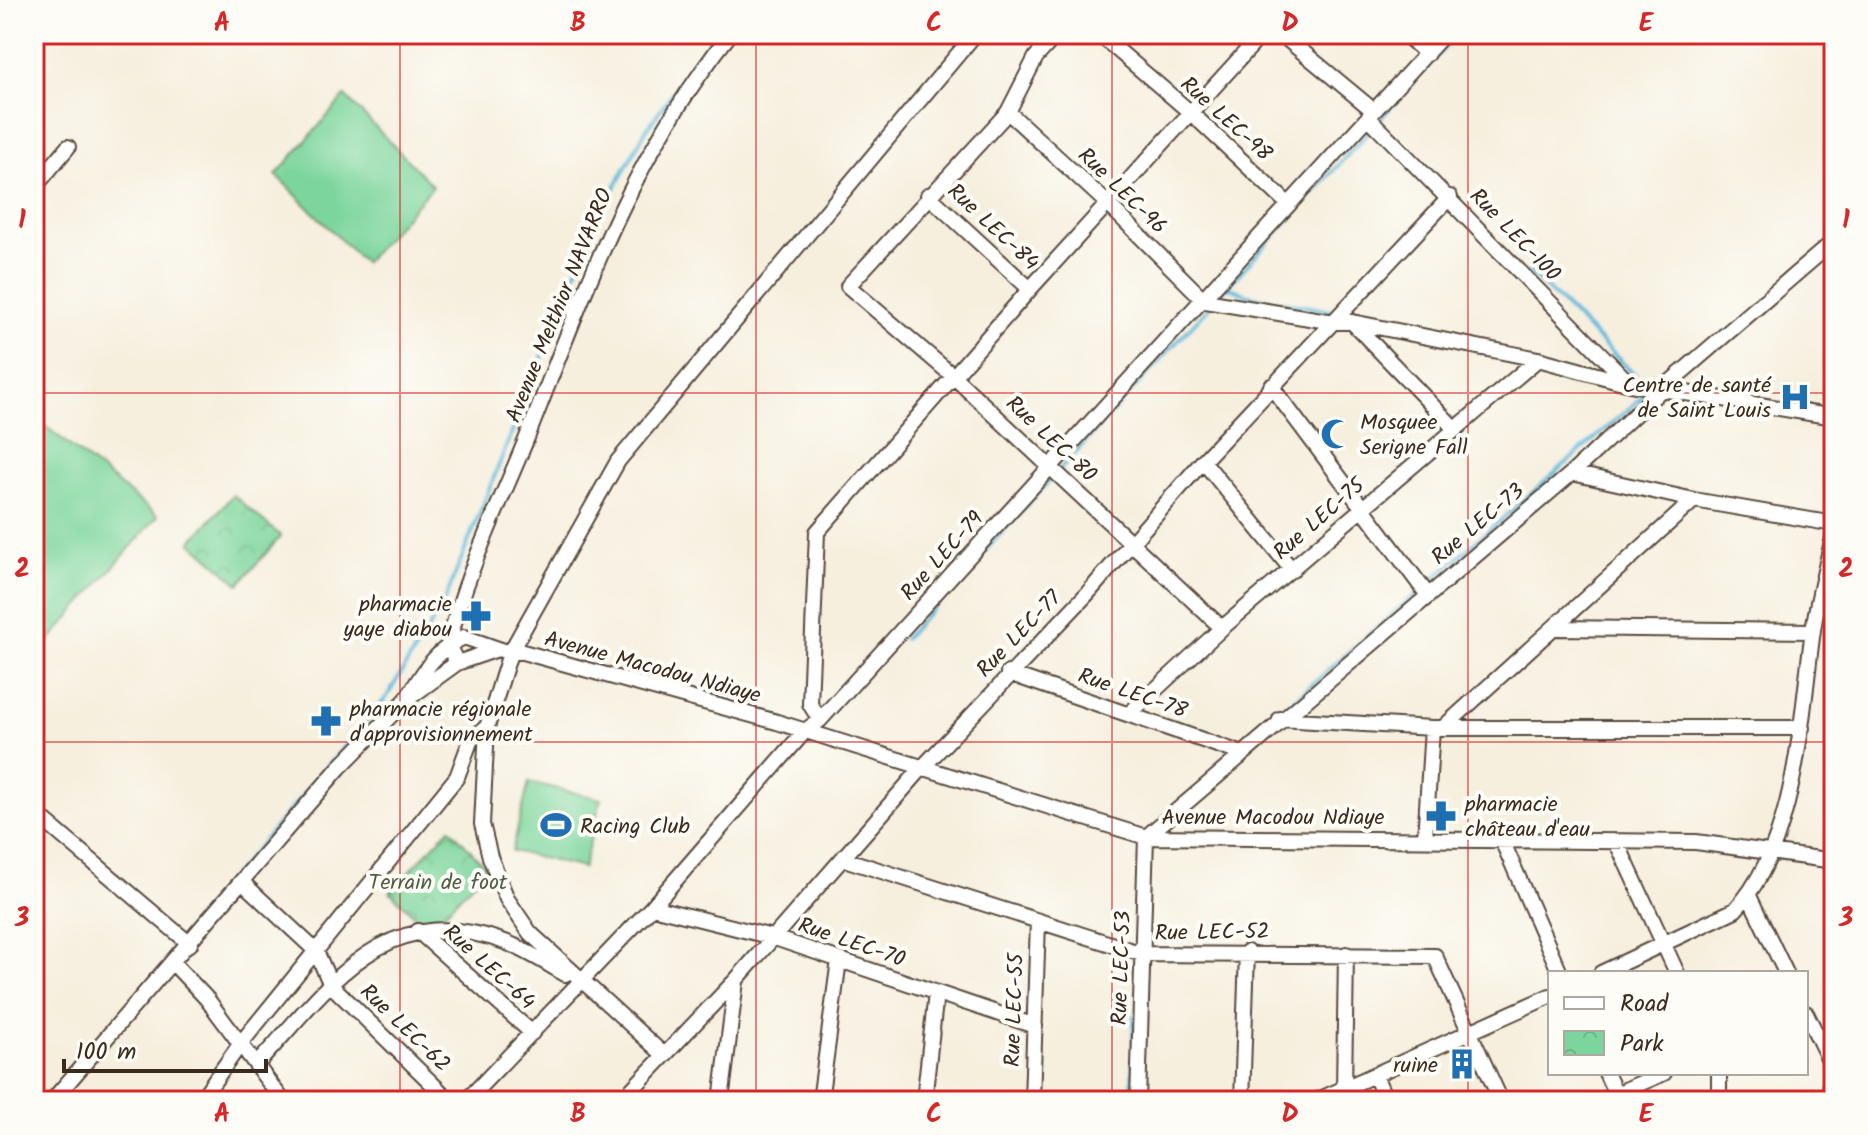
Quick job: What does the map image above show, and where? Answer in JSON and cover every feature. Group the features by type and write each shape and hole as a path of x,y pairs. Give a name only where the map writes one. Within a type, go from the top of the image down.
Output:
{"street":[{"name":"Avenue Melthior NAVARRO","path":"448,645 457,609 616,214 669,118 730,34"},
{"path":"664,1055 530,933 496,874 482,824 487,727 504,651 603,483 632,441 975,34"},
{"path":"928,195 1008,112 1028,69 1057,34"},
{"name":"Rue LEC-98","path":"1099,34 1190,112 1288,204"},
{"path":"820,720 810,704 817,532 1030,289 1262,34"},
{"name":"Rue LEC-100","path":"1281,34 1371,114 1630,384"},
{"path":"1405,34 1427,54"},
{"name":"Rue LEC-79","path":"466,1101 652,907 805,731 820,720 1205,301 1288,204 1444,34"},
{"name":"Rue LEC-96","path":"1008,112 1109,205 1205,301"},
{"path":"34,188 68,147"},
{"name":"Rue LEC-80","path":"928,195 848,286 953,376 1222,628"},
{"name":"Rue LEC-84","path":"928,195 1030,289"},
{"name":"Rue LEC-77","path":"621,1101 736,980 1008,673 1087,594 1130,541 1271,386 1450,197"},
{"name":"Rue LEC-73","path":"1146,837 1280,719 1572,473 1661,390 1834,241"},
{"path":"1205,301 1334,322 1352,322 1538,359 1630,384 1834,417"},
{"path":"1352,322 1454,428"},
{"name":"Rue LEC-75","path":"1129,714 1222,628 1538,359"},
{"path":"1271,386 1427,594"},
{"path":"1203,461 1292,570"},
{"path":"1572,473 1694,500 1834,524"},
{"path":"1425,839 1438,728 1556,628 1694,500"},
{"path":"1605,971 1721,918 1749,896 1773,850 1802,728 1813,631 1834,534"},
{"path":"457,609 464,637 462,660"},
{"path":"1556,628 1813,631"},
{"path":"406,700 424,671 448,645 464,637 504,651"},
{"path":"448,645 462,660"},
{"path":"52,1101 174,964 339,768 406,700 462,660 504,651"},
{"name":"Avenue Macodou Ndiaye","path":"504,651 519,651 805,731 1146,837 1696,842 1773,850 1834,861"},
{"name":"Rue LEC-78","path":"1008,673 1243,754"},
{"path":"1280,719 1438,728 1802,728"},
{"path":"200,1101 241,1043 457,777 471,739 487,727"},
{"path":"34,812 190,944"},
{"name":"Rue LEC-53","path":"1138,1101 1146,837"},
{"path":"1501,838 1559,971"},
{"path":"1616,841 1676,971"},
{"name":"Rue LEC-52","path":"844,859 1142,954 1247,952 1435,956 1501,1101"},
{"path":"243,883 316,951 331,985"},
{"path":"1749,896 1785,971"},
{"name":"Rue LEC-70","path":"652,907 772,937 1035,1026"},
{"name":"Rue LEC-55","path":"1032,1101 1038,921"},
{"path":"256,1065 331,985 369,950 418,931 456,931 508,943 580,981"},
{"name":"Rue LEC-64","path":"418,931 532,1033"},
{"path":"1242,1101 1247,952"},
{"path":"1344,1089 1346,954"},
{"path":"820,1101 839,960"},
{"path":"174,964 241,1043 283,1101"},
{"path":"721,1101 736,980"},
{"name":"Rue LEC-62","path":"331,985 450,1101"},
{"path":"924,1101 936,993"},
{"path":"1316,1101 1548,997"},
{"path":"1808,1017 1834,1071 1827,1101"},
{"path":"1375,1075 1386,1101"},
{"path":"1607,1075 1616,1094"},
{"path":"1600,1101 1659,1075"},
{"path":"1719,1075 1719,1101"}],"green space":[{"path":"345,96 433,186 364,263 276,175"},
{"path":"34,417 158,516 34,658"},
{"path":"233,495 281,536 239,584 191,542"},
{"name":"Racing Club","path":"529,782 601,799 583,868 512,851"},
{"name":"Terrain de foot","path":"450,828 487,868 429,929 390,892"}],"waterway":[{"path":"184,934 386,698 443,605 596,222 646,130 714,34"},
{"path":"1378,121 1457,34"},
{"path":"1338,312 1254,297 1227,287 1373,127"},
{"path":"1529,271 1640,380"},
{"path":"1215,300 1227,287"},
{"path":"904,639 1209,307"},
{"path":"1347,313 1366,318"},
{"path":"1657,384 1693,353"},
{"path":"1238,749 1648,392"},
{"path":"1214,770 1231,754"},
{"path":"1132,1098 1134,1015"},
{"path":"1336,1101 1374,1083"}],"place":[{"name":"Centre de santé de Saint Louis","path":"1795,397"},
{"name":"Mosquee Serigne Fall","path":"1336,434"},
{"name":"pharmacie yaye diabou","path":"476,616"},
{"name":"pharmacie régionale d'approvisionnement","path":"326,721"},
{"name":"pharmacie château d'eau","path":"1441,816"},
{"name":"Racing Club","path":"556,825"},
{"name":"ruine","path":"1462,1064"}]}
